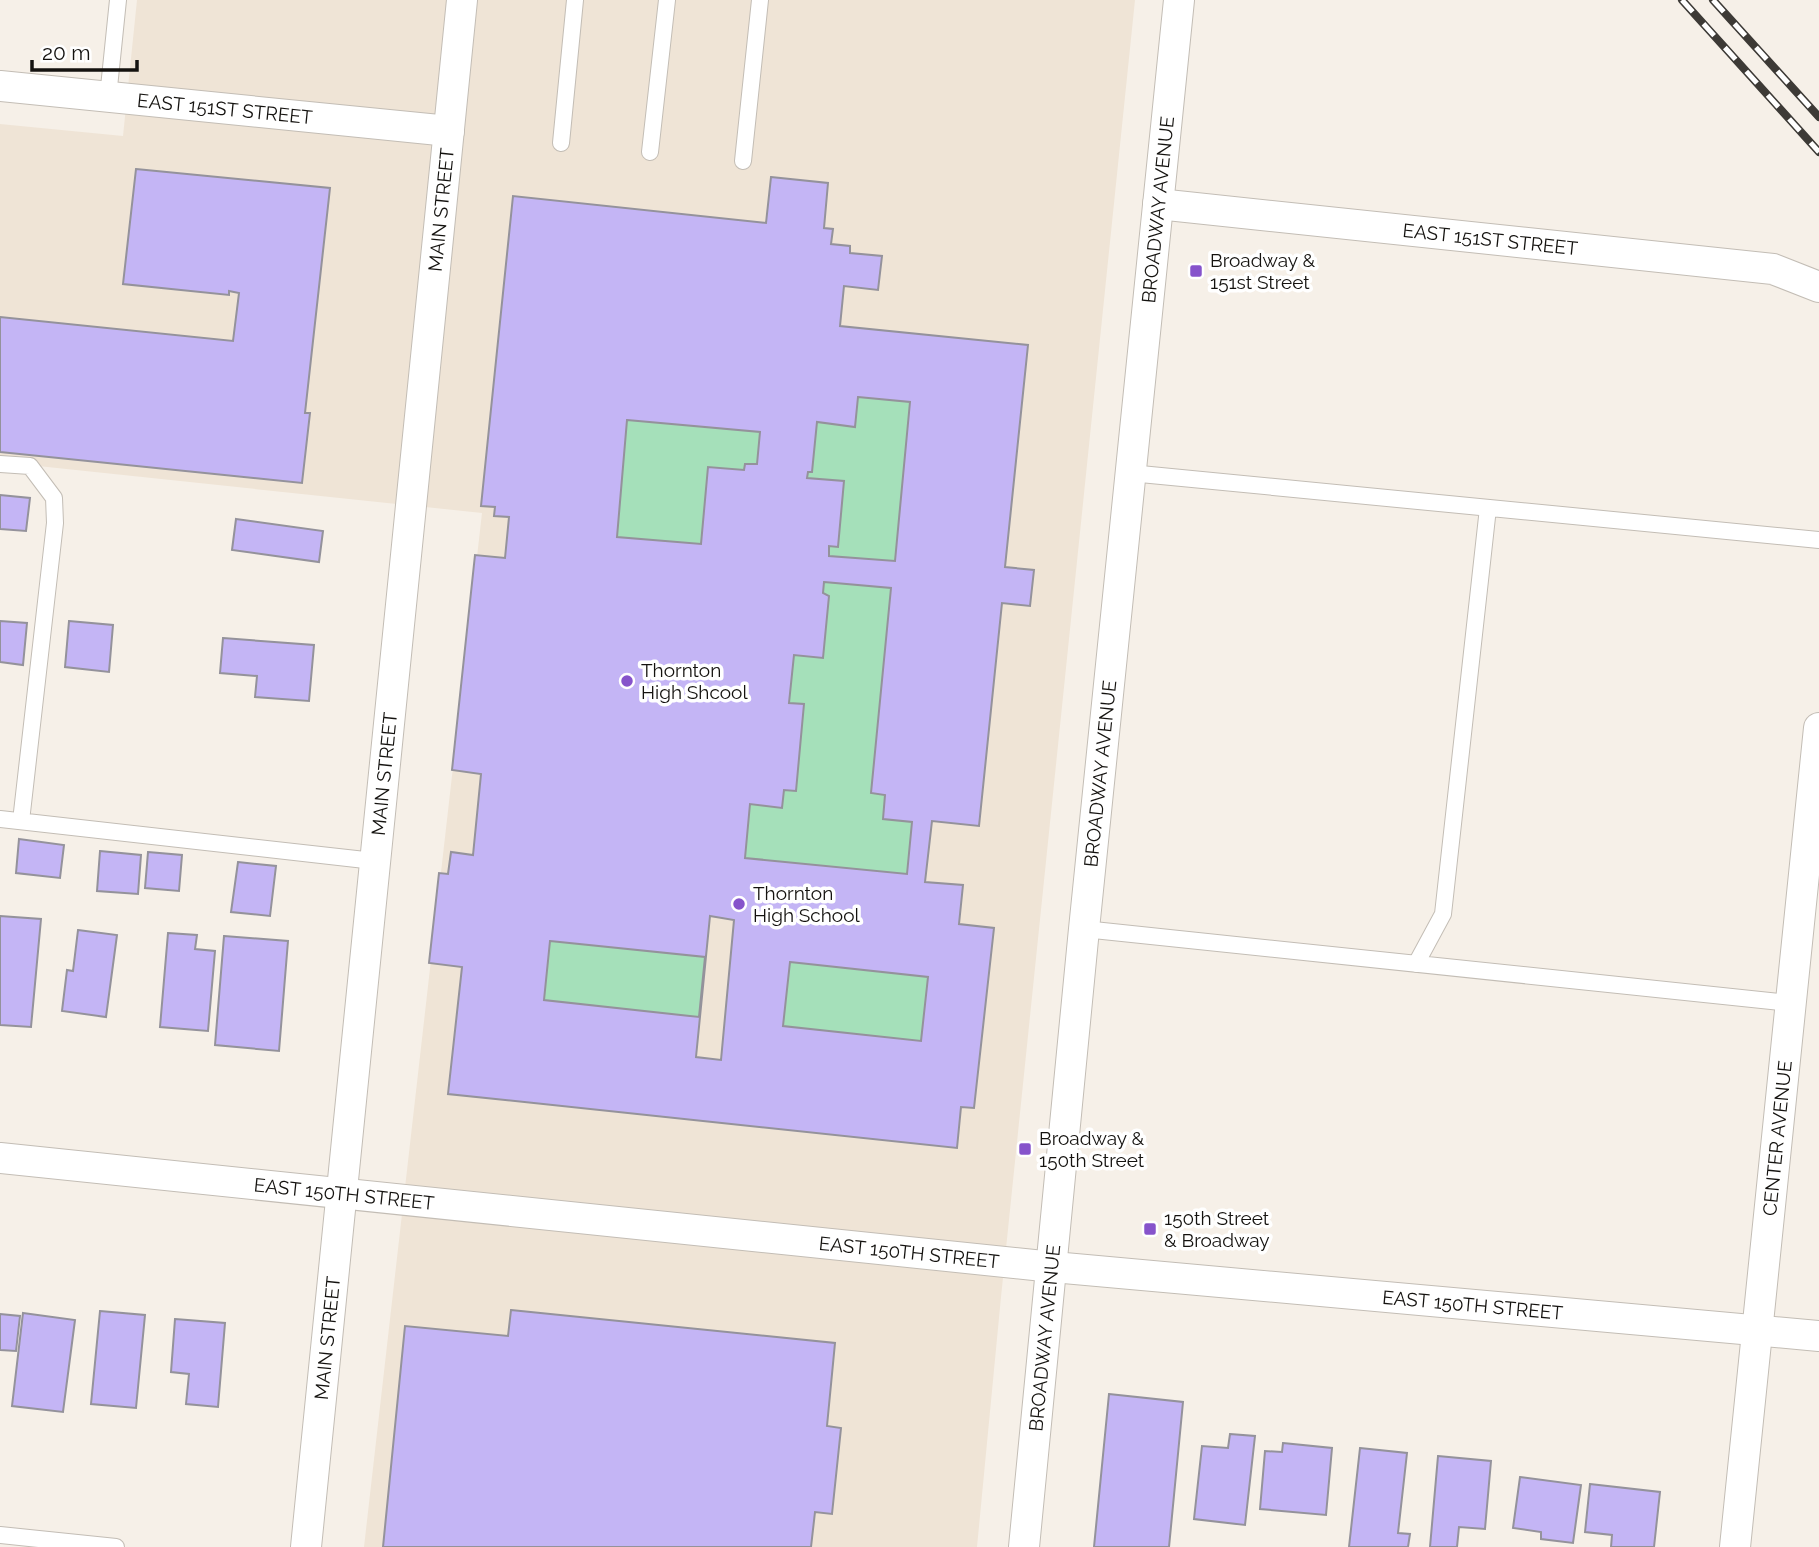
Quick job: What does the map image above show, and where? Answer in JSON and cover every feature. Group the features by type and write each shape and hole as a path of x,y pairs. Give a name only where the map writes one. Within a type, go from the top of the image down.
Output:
{"street":[{"name":"MAIN STREET","path":"306,1547 462,0"},
{"name":"BROADWAY AVENUE","path":"1024,1547 1178,0"},
{"name":"EAST 151ST STREET","path":"0,86 449,131"},
{"name":"EAST 151ST STREET","path":"1158,204 1773,269 1819,287"},
{"name":"CENTER AVENUE","path":"1735,1547 1819,728"},
{"name":"EAST 150TH STREET","path":"0,1158 1052,1267 1819,1336"}],"lane":[{"path":"108,97 118,0"},
{"path":"561,143 575,0"},
{"path":"650,152 667,0"},
{"path":"743,162 760,0"},
{"path":"0,464 30,466 54,498 55,523 21,821"},
{"path":"1130,473 1819,540"},
{"path":"1416,964 1443,914 1488,508"},
{"path":"0,819 374,861"},
{"path":"1084,929 1790,1003"},
{"path":"0,1535 117,1547"}],"shaded area":[{"name":"Thornton High School","path":"137,0 1135,0 977,1547 364,1547 482,513 0,462 0,124 123,136"}],"green space":[{"path":"858,397 910,402 895,561 829,556 829,546 838,547 844,482 807,478 808,472 812,472 817,422 855,426"},
{"path":"627,420 760,432 757,464 745,464 744,470 708,467 701,544 617,537"},
{"path":"824,582 891,588 871,793 885,795 884,819 912,822 907,874 745,858 750,804 782,808 784,790 796,791 804,705 789,703 794,655 823,658 829,596 823,593"},
{"path":"550,941 705,957 699,1017 544,1000"},
{"path":"790,962 928,977 921,1041 783,1026"}],"building":[{"path":"136,169 330,188 305,413 310,413 302,483 0,452 0,317 233,341 239,293 229,291 229,295 123,284"},
{"name":"Thornton High Shcool","path":"771,177 828,183 824,228 833,229 831,244 850,246 850,253 882,256 878,290 844,286 840,326 1028,345 1005,567 1034,570 1030,606 1002,603 979,826 932,821 925,882 963,885 959,924 994,928 974,1108 961,1107 957,1148 448,1094 462,967 429,963 439,873 448,874 451,852 473,855 481,774 452,770 475,555 505,558 509,517 494,516 495,507 481,506 513,196 766,223","holes":["858,397 910,402 895,561 829,556 829,546 838,547 844,481 807,478 808,472 812,472 817,422 855,427","627,420 760,432 757,464 745,464 744,470 708,467 701,544 617,537","824,582 891,588 871,793 885,795 883,819 912,822 907,874 745,858 750,804 782,808 784,790 796,791 804,704 789,703 794,655 823,658 829,596 823,593","710,916 734,920 721,1060 696,1057","550,941 705,957 699,1017 544,1000","790,962 928,977 921,1041 783,1026"]},
{"path":"0,495 30,498 26,531 0,529"},
{"path":"236,519 323,531 319,562 232,550"},
{"path":"0,621 27,623 23,665 0,662"},
{"path":"69,621 113,625 109,672 65,667"},
{"path":"223,638 314,645 309,701 255,697 257,676 220,673"},
{"path":"19,839 64,845 60,878 16,873"},
{"path":"100,851 141,855 138,894 97,891"},
{"path":"148,852 182,855 179,891 145,888"},
{"path":"238,862 276,866 270,916 231,912"},
{"path":"0,916 41,919 31,1027 0,1025"},
{"path":"78,930 117,935 106,1017 62,1011 67,970 73,971"},
{"path":"168,933 197,935 195,949 215,951 208,1031 160,1027"},
{"path":"224,936 288,941 279,1051 215,1045"},
{"path":"511,1310 835,1343 827,1426 841,1428 832,1514 815,1512 811,1547 383,1547 405,1326 508,1336"},
{"path":"100,1311 145,1315 136,1408 91,1404"},
{"path":"23,1313 75,1320 63,1412 12,1406"},
{"path":"0,1314 20,1316 16,1351 0,1350"},
{"path":"175,1319 225,1323 218,1407 186,1404 189,1374 171,1372"},
{"path":"1109,1394 1183,1402 1169,1547 1094,1547"},
{"path":"1230,1434 1255,1436 1245,1525 1194,1519 1202,1446 1228,1448"},
{"path":"1283,1443 1332,1448 1326,1515 1260,1509 1265,1451 1282,1452"},
{"path":"1360,1448 1407,1453 1398,1533 1410,1534 1408,1547 1349,1547"},
{"path":"1438,1456 1491,1461 1485,1529 1459,1527 1457,1547 1430,1547"},
{"path":"1520,1477 1581,1485 1573,1543 1541,1539 1541,1532 1513,1528"},
{"path":"1590,1484 1660,1492 1654,1547 1611,1547 1612,1535 1585,1532"}],"railway":[{"path":"1682,0 1819,152"},
{"path":"1713,0 1819,117"}],"place":[{"name":"Broadway & 151st Street","path":"1196,271"},
{"name":"Thornton High Shcool","path":"627,681"},
{"name":"Thornton High School","path":"739,904"},
{"name":"Broadway & 150th Street","path":"1025,1149"},
{"name":"150th Street & Broadway","path":"1150,1229"}]}
